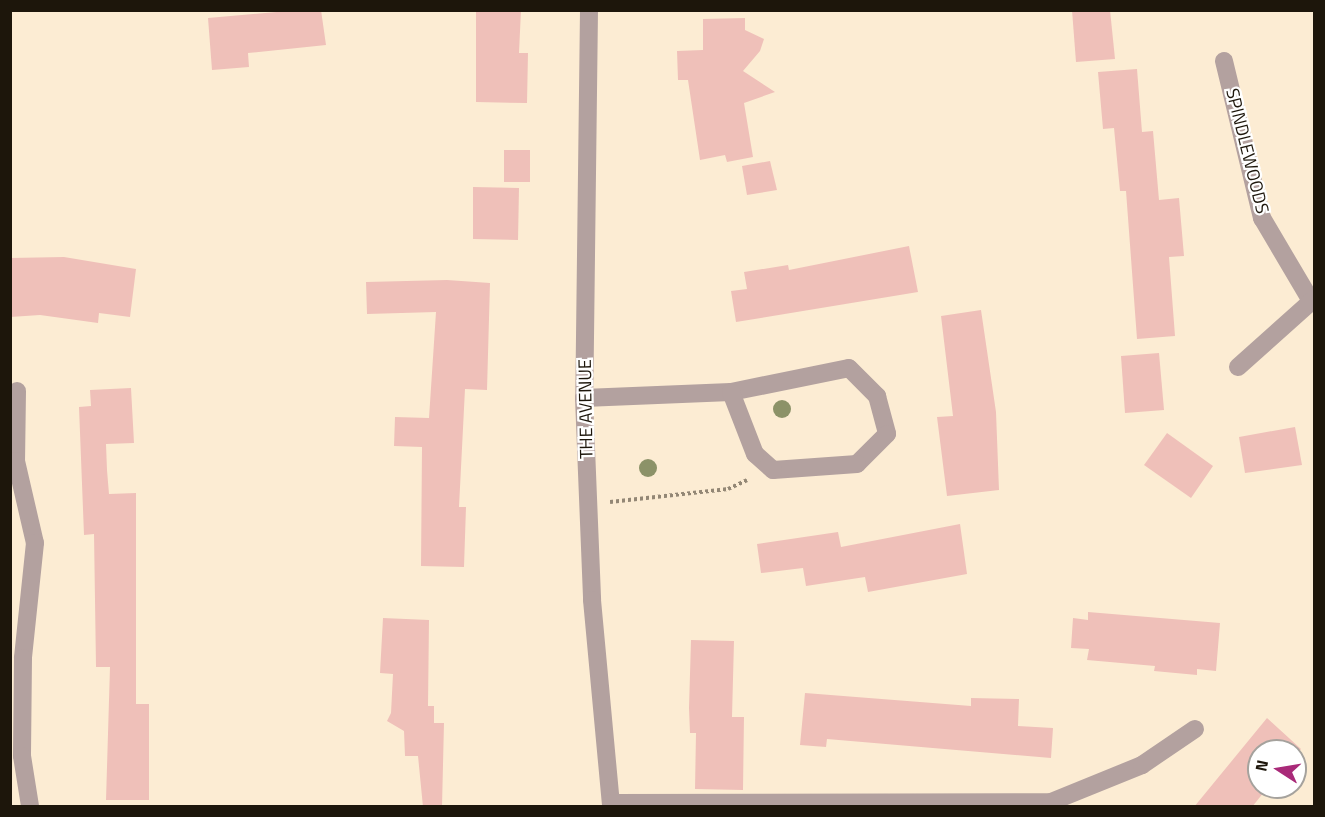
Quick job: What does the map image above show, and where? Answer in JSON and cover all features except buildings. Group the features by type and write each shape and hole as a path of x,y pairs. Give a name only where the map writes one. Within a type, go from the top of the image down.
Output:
{"street":[{"name":"THE AVENUE","path":"589,10 584,398 592,600 611,805"},
{"name":"SPINDLEWOODS","path":"1224,61 1262,218 1313,300 1238,367"},
{"path":"584,398 731,392 849,368 877,396 887,434 857,464 773,470 756,454 731,392"},
{"path":"17,391 15,461 35,543 23,658 22,756 30,807"},
{"path":"611,805 1051,802 1142,765 1194,729"}],"path":[{"path":"589,505 728,489 773,470"}]}
